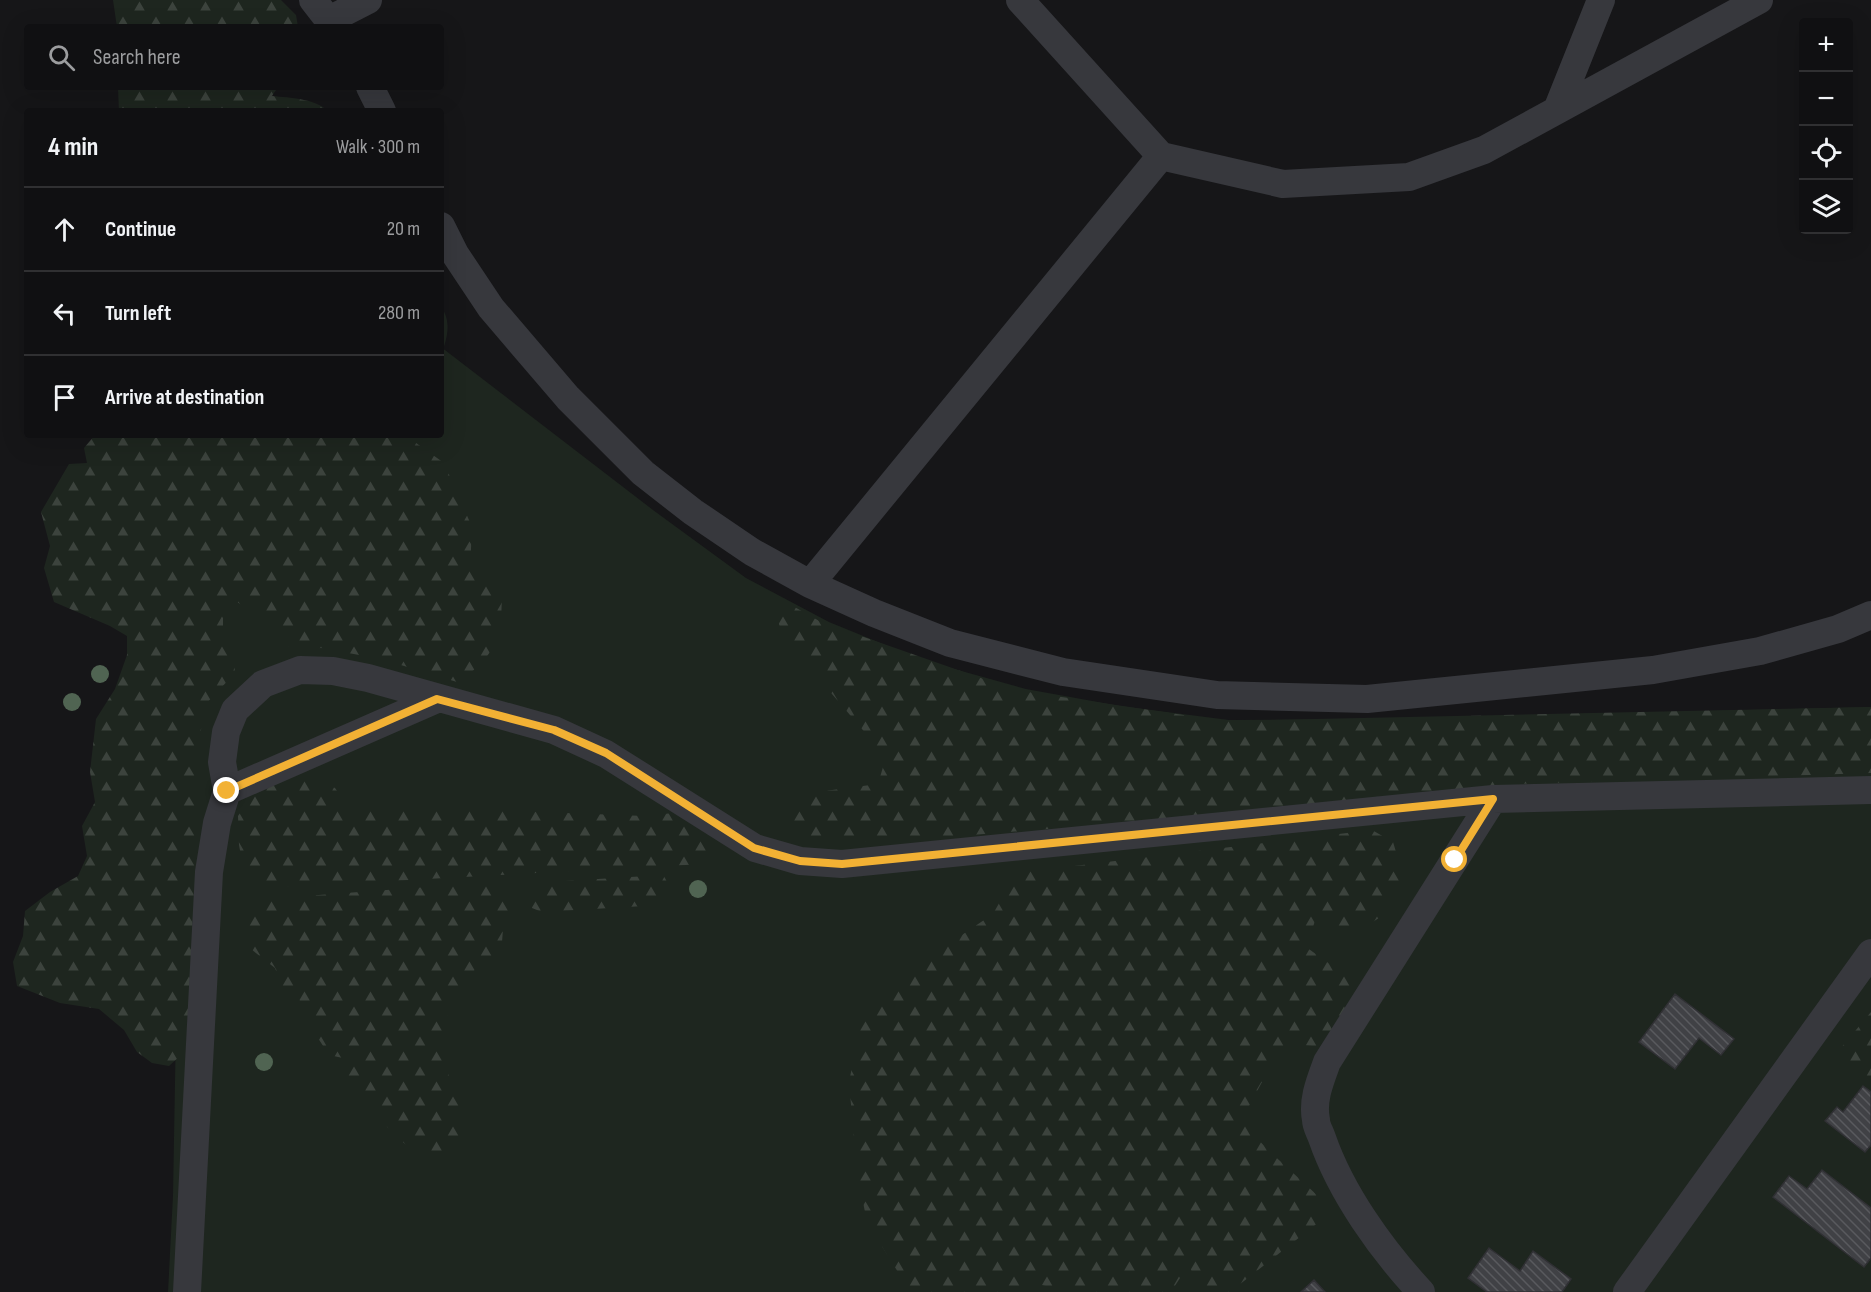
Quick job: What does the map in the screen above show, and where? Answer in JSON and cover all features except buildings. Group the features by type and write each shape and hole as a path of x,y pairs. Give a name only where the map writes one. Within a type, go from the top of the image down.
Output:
{"street":[{"path":"325,16 368,0"},
{"path":"1020,0 1161,156 1283,184 1409,177 1484,150 1759,0"},
{"path":"1557,110 1601,0"},
{"path":"372,90 380,108"},
{"path":"810,584 1161,156"},
{"path":"444,232 455,254 491,308 568,398 643,473 693,512 752,552 810,584 874,613 950,643 1063,672 1217,695 1367,699 1653,670 1760,651 1838,629 1871,615"},
{"path":"188,1292 209,872 217,823 227,791 222,762 226,732 235,710 263,684 300,670 333,671 368,678 554,730 606,753 754,848 800,861 842,864 1493,799 1871,790"},
{"path":"227,791 437,699"},
{"path":"1421,1292 1400,1269 1345,1188 1326,1151 1316,1120 1316,1092 1328,1062 1493,799"},
{"path":"1627,1292 1871,953"}],"green space":[{"path":"113,0 281,0 296,15 298,24 117,24"},
{"path":"118,90 276,90 272,96 309,101 324,108 119,108"},
{"path":"444,312 447,324 444,346"},
{"path":"444,349 653,510 746,578 829,622 922,660 1026,689 1120,706 1229,720 1371,719 1871,707 1871,1292 168,1292 173,1195 178,911 196,438 444,438"},
{"path":"92,438 409,438 444,463 472,527 470,570 502,600 500,629 490,653 478,666 457,682 381,659 321,648 294,651 239,603 230,598 223,604 223,630 233,649 235,673 202,708 188,1025 181,1055 169,1066 152,1063 137,1052 124,1030 99,1009 60,1003 17,986 13,962 23,936 25,911 50,892 78,876 87,856 82,826 95,802 90,772 96,719 115,689 127,655 127,636 110,626 54,602 44,568 50,546 41,512 69,464 87,463 84,448"},
{"path":"784,601 821,622 1015,690 1224,721 1871,707 1871,773 1518,784 1148,821 884,842 813,840 797,830 790,816 801,801 817,792 878,784 886,757 808,666 781,630 776,615 779,606"},
{"path":"314,777 335,788 356,819 369,808 385,806 645,816 673,813 708,834 713,845 711,857 704,864 260,888 248,879 243,866 239,845 238,816 254,793 285,778"},
{"path":"1372,830 1393,842 1403,875 1385,914 1356,933 1315,921 1306,947 1334,967 1366,977 1322,1047 1293,1044 1276,1056 1241,1121 1268,1150 1318,1196 1319,1222 1230,1292 1199,1292 1189,1264 1171,1292 1069,1292 1030,1282 1017,1292 913,1292 906,1285 867,1222 857,1172 849,1082 862,1018 890,997 941,949 993,914 1016,873"},
{"path":"663,875 668,891 661,905 542,912 532,908 528,898 533,883"},
{"path":"495,882 511,897 508,919 503,929 501,955 478,966 454,995 442,1033 446,1069 457,1095 464,1121 458,1143 451,1156 438,1159 427,1158 405,1144 346,1083 352,1060 329,1055 316,1035 305,1005 282,986 275,968 251,949 240,930 245,912 252,900"},
{"path":"1871,1012 1871,1083 1838,1058 1841,1048"}],"route":[{"path":"227,791 437,699 554,730 606,753 754,848 800,861 842,864 1493,799 1455,860"}]}
